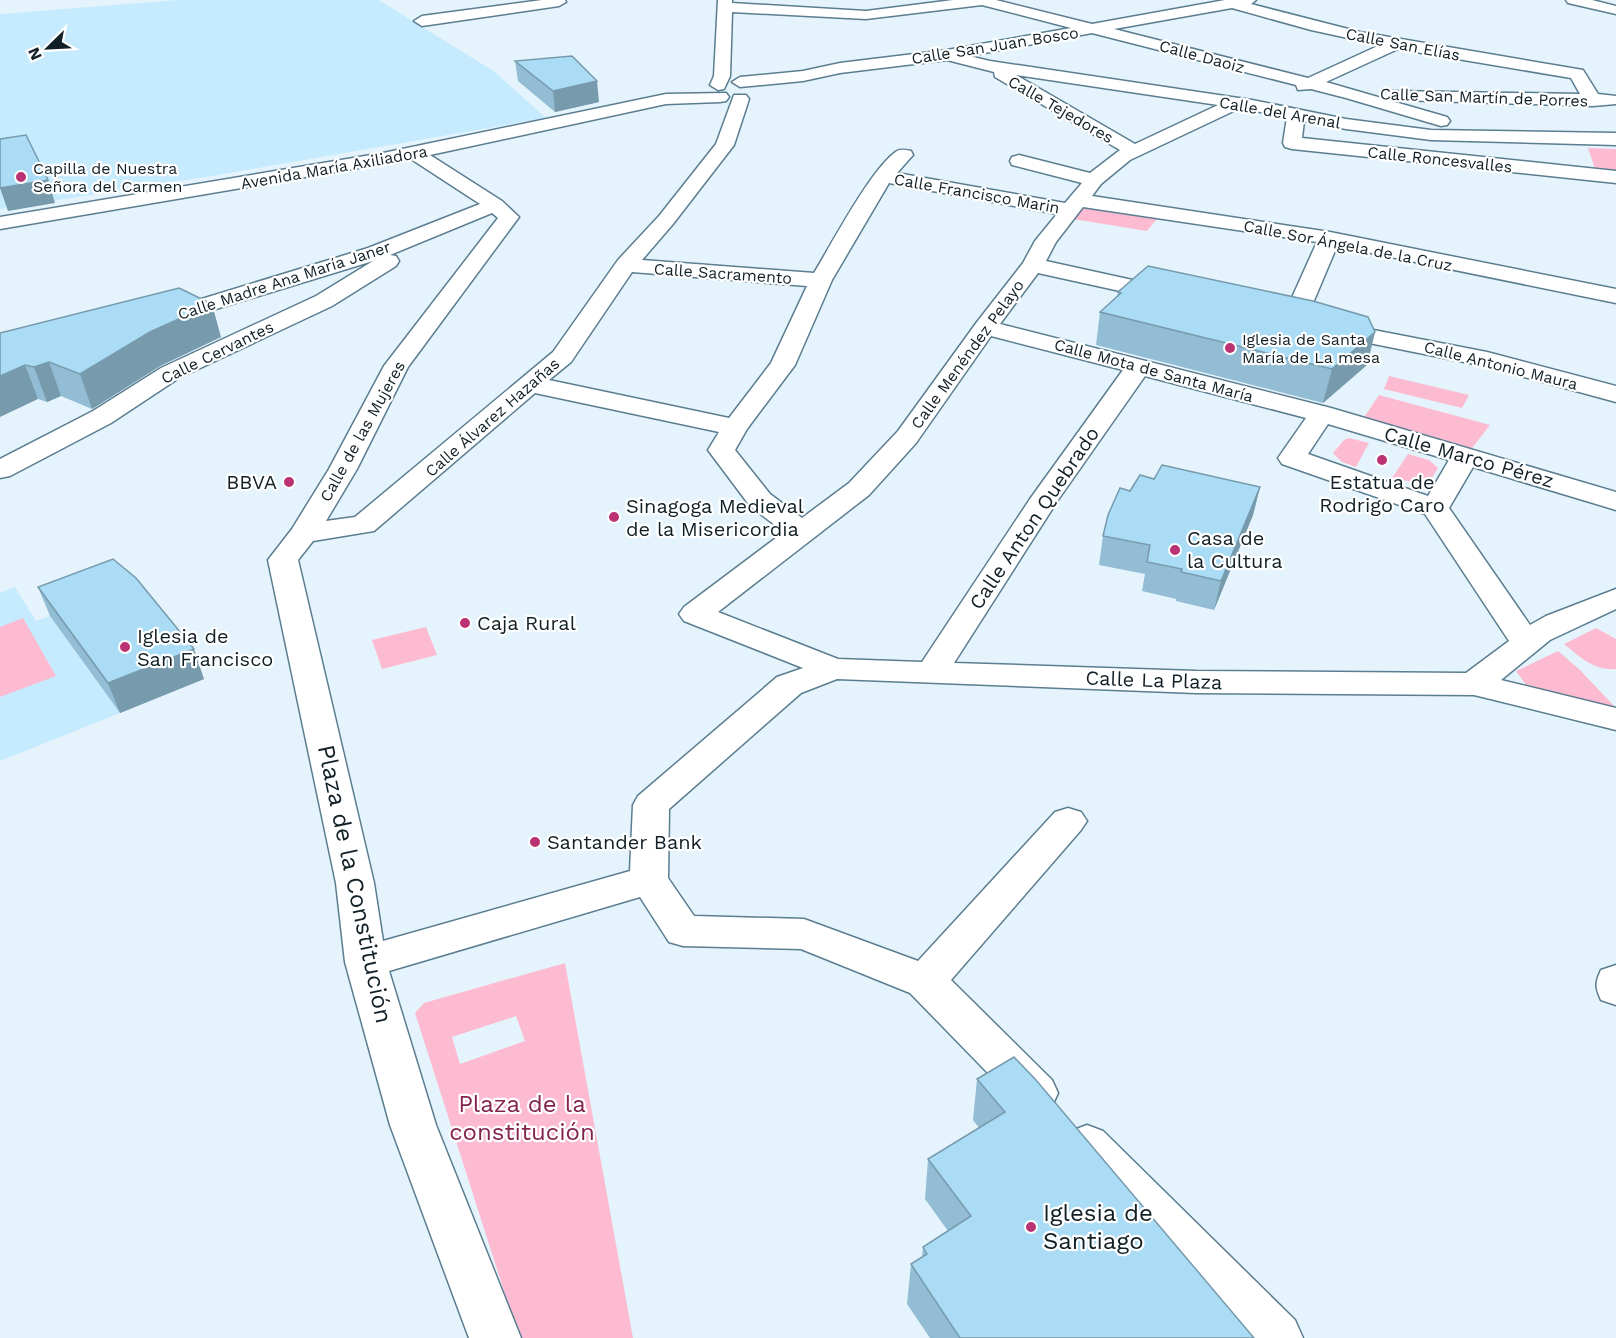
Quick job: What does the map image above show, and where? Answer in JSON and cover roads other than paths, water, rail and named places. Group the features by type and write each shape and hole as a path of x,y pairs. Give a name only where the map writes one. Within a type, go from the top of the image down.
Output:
{"street":[{"path":"473,0 421,14 500,16 559,2"},
{"path":"482,0 500,16"},
{"path":"725,4 866,15 980,0"},
{"name":"Calle Daoiz","path":"980,0 1353,94"},
{"path":"998,5 1016,0"},
{"name":"Calle San Juan Bosco","path":"666,99 840,68 947,55 1249,0"},
{"path":"1573,0 1616,10"},
{"name":"Calle San Elías","path":"1232,3 1288,21 1395,44 1577,74 1593,101"},
{"name":"Calle Álvarez Hazañas","path":"293,547 364,525 562,357 626,265 666,220 725,145 727,87 725,4"},
{"path":"1288,21 1267,28 1293,37"},
{"name":"Calle Menéndez Pelayo","path":"834,669 695,614 859,489 907,437 1034,265 1046,242 1094,180 1109,166 1134,151 1244,104 1308,83 1395,44"},
{"name":"Calle del Arenal","path":"947,55 989,66 1244,104 1346,124 1455,136 1616,139"},
{"name":"Calle Tejedores","path":"989,66 1134,151"},
{"path":"727,87 760,95 765,90 803,76"},
{"path":"1353,94 1433,117 1452,126 1455,136"},
{"name":"Calle San Martín de Porres","path":"1353,94 1616,100"},
{"path":"1475,97 1507,137"},
{"name":"Avenida María Axiliadora","path":"0,223 415,153 666,99"},
{"name":"Calle Roncesvalles","path":"1296,116 1292,143 1616,177"},
{"path":"415,153 502,211"},
{"path":"802,532 760,500 721,450 735,426 783,365 821,280 883,176 904,155"},
{"path":"1019,161 1094,180"},
{"name":"Calle Francisco Marin","path":"883,176 1075,205"},
{"name":"Calle Sor Ángela de la Cruz","path":"1075,205 1330,238 1616,296"},
{"name":"Calle Madre Ana María Janer","path":"141,325 376,253 502,211"},
{"name":"Calle de las Mujeres","path":"293,547 343,469 396,366 502,211"},
{"path":"1293,322 1330,238"},
{"name":"Calle Cervantes","path":"0,470 102,417 171,373 324,301 389,260 376,253"},
{"name":"Calle Sacramento","path":"626,265 821,280"},
{"path":"1034,265 1191,299"},
{"name":"Calle Antonio Maura","path":"1270,317 1487,359 1616,394"},
{"name":"Calle Mota de Santa María","path":"986,327 1322,414"},
{"name":"Calle Anton Quebrado","path":"932,672 1044,499 1139,366"},
{"path":"530,384 735,426"},
{"path":"1322,414 1292,458 1435,508 1526,642"},
{"name":"Calle Marco Pérez","path":"1322,414 1616,501"},
{"path":"1435,508 1465,457"},
{"name":"Plaza de la Constitución","path":"293,547 355,883 366,962 413,1125 495,1338"},
{"path":"1474,684 1526,642 1557,623 1609,611"},
{"path":"834,669 789,685 651,806 649,880 683,931 804,934 925,981 1277,1338"},
{"name":"Calle La Plaza","path":"834,669 1196,682 1474,684 1616,719"},
{"path":"925,981 1068,821"},
{"path":"366,962 480,927 649,880"},
{"path":"1616,982 1616,988"}],"place":[{"name":"Capilla de Nuestra Señora del Carmen","path":"21,177"},
{"name":"Iglesia de Santa María de La mesa","path":"1230,348"},
{"name":"Estatua de Rodrigo Caro","path":"1382,460"},
{"name":"BBVA","path":"289,482"},
{"name":"Sinagoga Medieval de la Misericordia","path":"614,517"},
{"name":"Casa de la Cultura","path":"1175,550"},
{"name":"Caja Rural","path":"465,623"},
{"name":"Iglesia de San Francisco","path":"125,647"},
{"name":"Santander Bank","path":"535,842"},
{"name":"Iglesia de Santiago","path":"1031,1227"}],"park label":[{"name":"Plaza de la constitución","path":"522,1118"}]}
